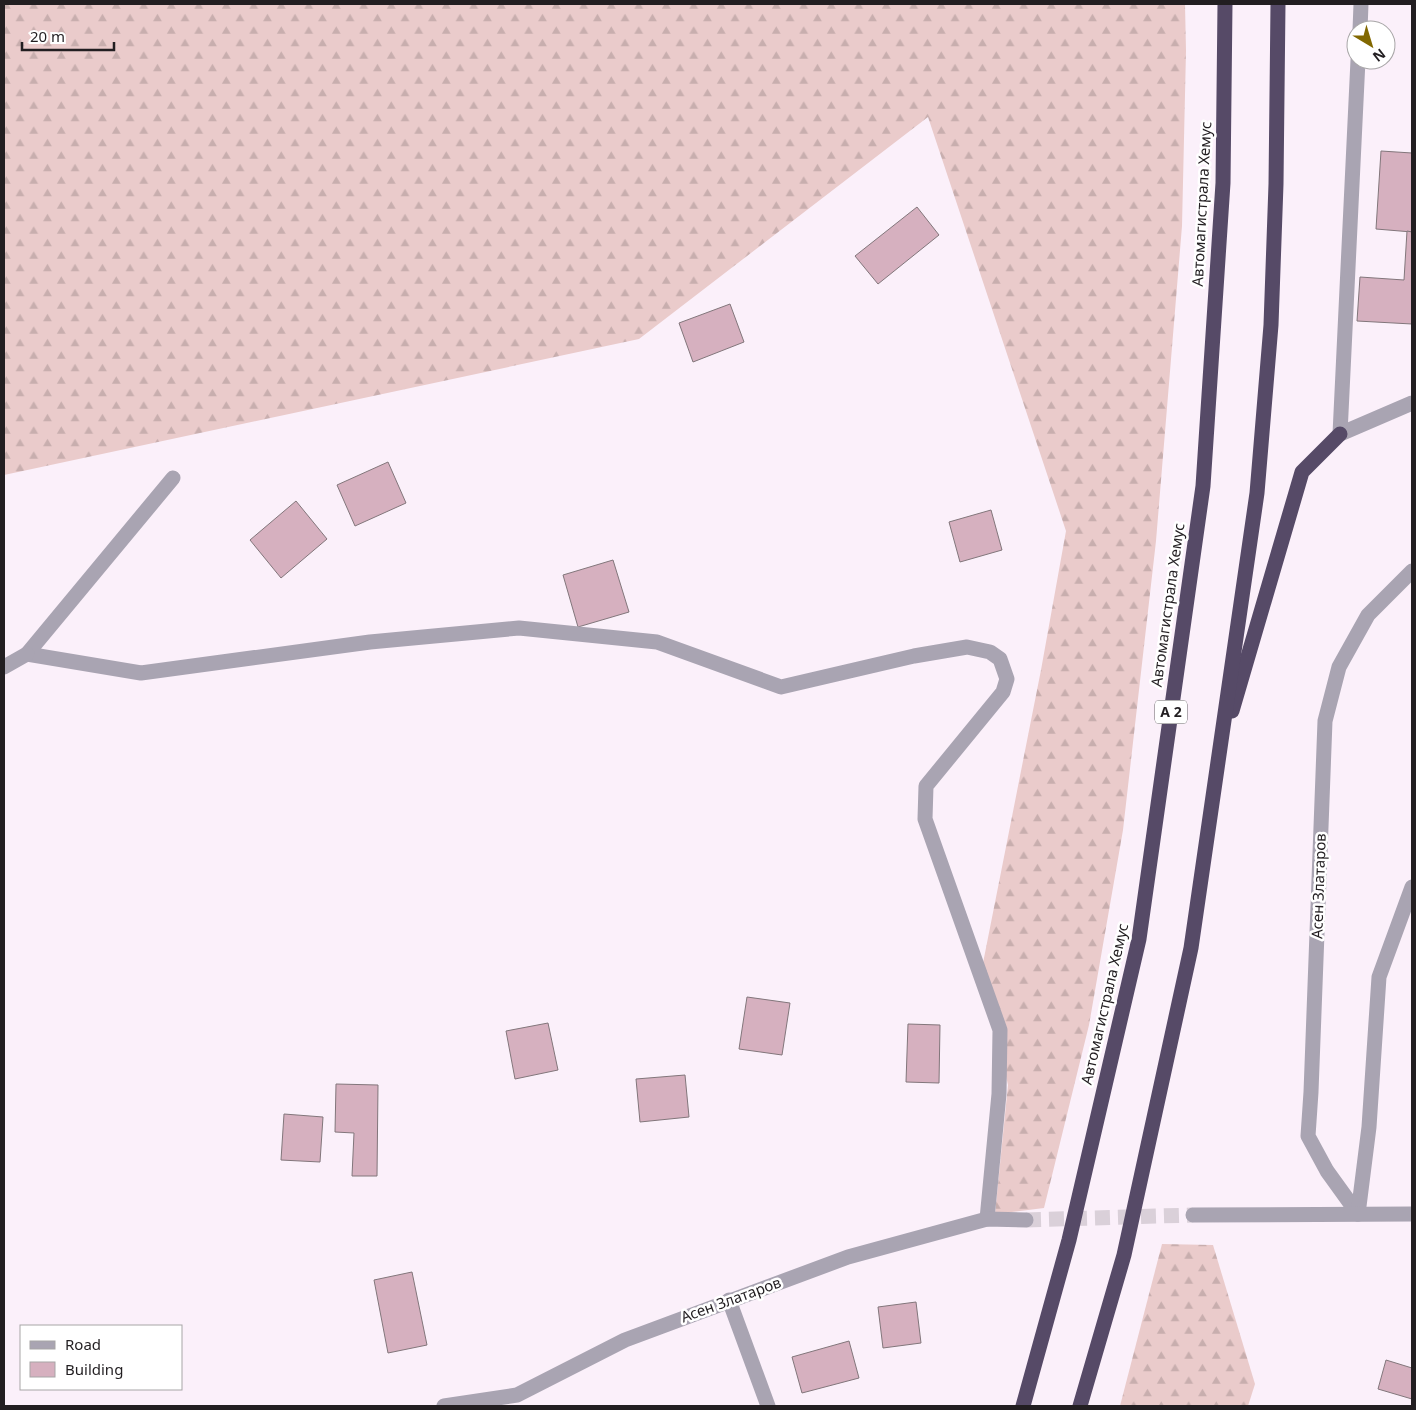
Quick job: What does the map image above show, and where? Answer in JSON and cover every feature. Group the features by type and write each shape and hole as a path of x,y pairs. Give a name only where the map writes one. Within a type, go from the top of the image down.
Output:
{"highway":[{"name":"Автомагистрала Хемус","path":"1023,1406 1069,1240 1140,929 1203,486 1223,183 1225,4"},
{"path":"1080,1406 1124,1255 1191,948 1257,493 1271,325 1276,184 1278,4"},
{"path":"1217,765 1302,472 1340,434"}],"street":[{"path":"1360,20 1361,4"},
{"path":"1358,70 1340,434 1412,403"},
{"path":"4,667 27,654 173,478"},
{"name":"Асен Златаров","path":"1358,1214 1327,1172 1308,1136 1325,721 1339,667 1368,616 1412,571"},
{"path":"27,654 141,673 370,642 519,628 657,642 781,687 914,656 967,647 990,652 1000,658 1007,679 1003,692 926,786 925,818 1000,1030 999,1094 987,1219"},
{"path":"1358,1214 1369,1127 1379,977 1412,887"},
{"path":"1193,1215 1412,1214"},
{"name":"Асен Златаров","path":"444,1406 518,1395 625,1340 848,1257 987,1219 1026,1220"},
{"path":"729,1300 768,1406"}],"green space":[{"path":"4,4 1185,4 1186,51 1182,226 1156,541 1123,830 1089,1025 1044,1208 995,1214 1008,1085 982,968 1041,670 1066,531 928,117 639,339 4,475"},
{"path":"1162,1244 1213,1245 1255,1384 1248,1406 1120,1406"}],"building":[{"path":"1381,151 1412,153 1412,232 1376,229"},
{"path":"917,207 939,235 878,284 855,256"},
{"path":"1407,231 1412,232 1412,324 1357,321 1360,277 1404,280"},
{"path":"730,304 744,342 693,362 679,323"},
{"path":"388,462 406,503 355,526 337,485"},
{"path":"296,501 327,539 281,578 250,540"},
{"path":"991,510 1002,550 960,562 949,522"},
{"path":"613,560 629,612 578,627 563,575"},
{"path":"747,997 790,1003 782,1055 739,1049"},
{"path":"548,1023 558,1070 515,1079 506,1031"},
{"path":"908,1024 940,1025 939,1083 906,1082"},
{"path":"685,1075 689,1117 640,1122 636,1079"},
{"path":"336,1084 378,1085 377,1176 352,1176 354,1133 335,1132"},
{"path":"284,1114 323,1117 320,1162 281,1160"},
{"path":"412,1272 427,1345 388,1353 374,1280"},
{"path":"916,1302 921,1343 883,1348 878,1307"},
{"path":"849,1341 859,1378 802,1393 792,1357"},
{"path":"1386,1360 1412,1368 1412,1399 1378,1389"}],"tunnel":[{"path":"1026,1220 1193,1215"}]}
